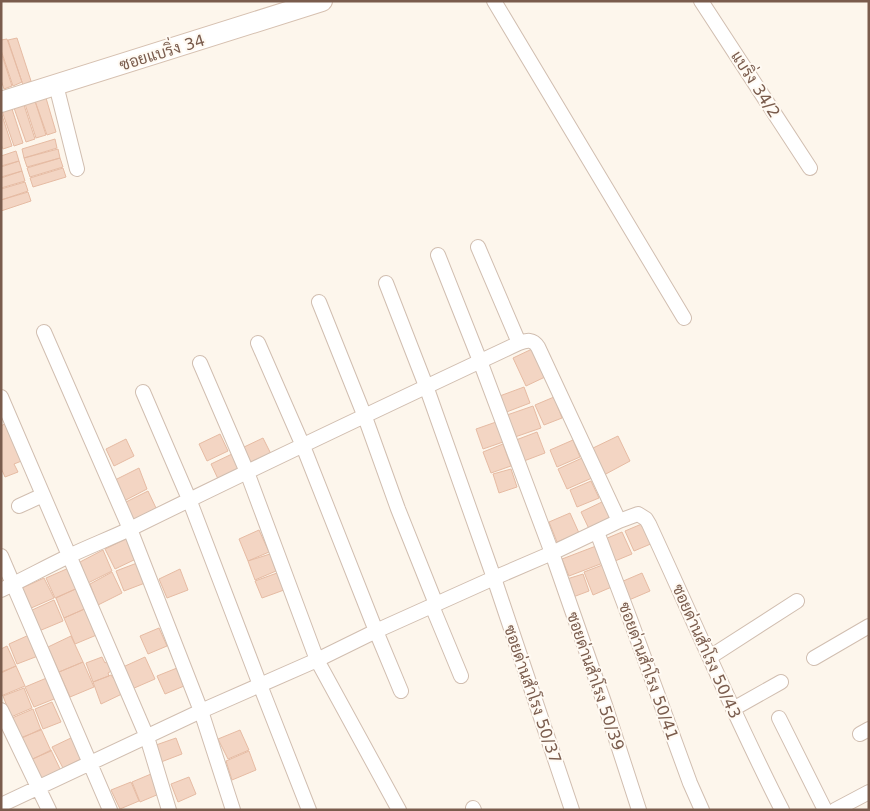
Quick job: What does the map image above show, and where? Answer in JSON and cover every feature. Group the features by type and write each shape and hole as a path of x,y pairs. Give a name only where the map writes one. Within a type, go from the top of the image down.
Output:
{"street":[{"name":"ซอยแบริ่ง 34","path":"1,102 322,1"},
{"path":"494,1 684,318"},
{"name":"แบริ่ง 34/2","path":"701,1 810,168"},
{"path":"56,85 77,169"},
{"path":"478,247 519,343"},
{"name":"ซอยด่านสำโรง 50/39","path":"438,255 552,553 639,810"},
{"name":"ซอยด่านสำโรง 50/37","path":"386,283 426,386 494,578 572,810"},
{"path":"319,302 365,416 461,676"},
{"path":"44,332 130,529 201,711 234,810"},
{"path":"1,804 619,521 538,347 531,340 519,343 426,386 188,499 130,529 70,555 7,587"},
{"path":"258,343 303,446 401,691"},
{"path":"200,363 247,472 317,660 399,810"},
{"path":"143,392 188,499 309,810"},
{"path":"1,397 147,737 169,810"},
{"path":"19,506 43,495"},
{"name":"ซอยด่านสำโรง 50/43","path":"619,521 638,514 646,519 733,709 782,810"},
{"name":"ซอยด่านสำโรง 50/41","path":"597,532 690,783 702,810"},
{"path":"1,556 7,587 110,810"},
{"path":"710,657 797,601"},
{"path":"814,658 869,626"},
{"path":"733,709 780,682"},
{"path":"1,710 49,810"},
{"path":"779,718 824,810"},
{"path":"835,810 869,792"}],"building":[{"path":"17,38 31,81 23,85 8,40"},
{"path":"7,39 22,82 13,86 1,50 1,40"},
{"path":"1,52 12,86 4,89 1,80"},
{"path":"46,98 56,132 47,135 35,101"},
{"path":"35,101 46,135 36,138 25,104"},
{"path":"24,105 35,139 26,142 14,108"},
{"path":"12,109 23,143 14,146 2,111"},
{"path":"1,112 12,146 3,149 1,144"},
{"path":"55,139 57,148 24,158 22,149"},
{"path":"58,149 60,158 27,167 24,158"},
{"path":"16,151 19,161 1,166 1,156"},
{"path":"60,158 63,167 30,177 27,168"},
{"path":"19,161 22,171 1,177 1,167"},
{"path":"63,168 66,177 33,187 30,178"},
{"path":"22,171 25,181 1,188 1,178"},
{"path":"25,182 28,191 1,200 1,189"},
{"path":"28,192 31,201 1,211 1,200"},
{"path":"532,349 545,377 526,386 513,358"},
{"path":"524,387 530,403 504,413 497,397"},
{"path":"554,397 562,418 544,425 535,405"},
{"path":"533,406 541,428 515,437 507,415"},
{"path":"499,421 506,441 483,449 476,429"},
{"path":"8,422 24,460 14,464 18,472 5,477 1,468 1,426"},
{"path":"537,432 545,453 524,461 516,440"},
{"path":"220,434 228,451 207,461 199,444"},
{"path":"618,436 630,461 604,475 591,449"},
{"path":"263,438 271,454 250,465 242,448"},
{"path":"126,439 134,456 114,466 106,449"},
{"path":"573,440 580,457 557,467 550,450"},
{"path":"503,444 511,466 491,473 483,452"},
{"path":"232,454 239,471 219,481 211,464"},
{"path":"582,458 592,478 567,489 558,469"},
{"path":"139,468 147,489 124,501 115,480"},
{"path":"511,469 517,487 499,493 493,474"},
{"path":"591,481 599,498 577,507 570,490"},
{"path":"148,491 156,508 133,521 124,503"},
{"path":"604,501 613,521 590,531 581,512"},
{"path":"570,513 579,533 557,542 549,522"},
{"path":"644,523 653,543 634,551 625,531"},
{"path":"259,530 269,552 248,561 239,539"},
{"path":"622,532 632,554 615,561 605,539"},
{"path":"126,539 136,559 115,569 105,549"},
{"path":"596,546 603,563 569,576 562,559"},
{"path":"103,550 112,571 88,583 80,562"},
{"path":"270,554 276,571 255,580 248,561"},
{"path":"137,563 145,583 124,591 116,571"},
{"path":"605,564 614,586 593,595 584,572"},
{"path":"71,567 80,587 55,598 46,578"},
{"path":"180,569 188,590 167,598 159,579"},
{"path":"112,572 122,593 98,605 90,584"},
{"path":"277,573 284,590 262,598 255,581"},
{"path":"642,573 650,591 629,600 621,582"},
{"path":"583,574 589,591 573,597 567,579"},
{"path":"44,578 54,598 29,609 20,589"},
{"path":"80,587 89,607 64,618 56,598"},
{"path":"54,600 63,621 39,631 30,611"},
{"path":"89,607 99,634 75,644 64,618"},
{"path":"159,628 167,646 148,654 140,636"},
{"path":"29,635 38,656 17,664 9,644"},
{"path":"71,636 83,662 59,672 48,647"},
{"path":"7,646 16,666 1,673 1,649"},
{"path":"102,657 105,663 109,660 113,670 108,673 109,676 93,682 86,663"},
{"path":"145,657 155,679 132,689 123,667"},
{"path":"83,662 94,687 70,697 59,672"},
{"path":"16,666 25,686 1,696 1,672"},
{"path":"177,668 184,686 165,694 157,676"},
{"path":"111,675 114,679 117,678 124,693 101,704 93,682"},
{"path":"49,677 59,697 34,707 25,687"},
{"path":"24,688 32,708 11,717 3,696"},
{"path":"52,702 61,722 43,729 35,709"},
{"path":"33,709 41,730 20,738 12,718"},
{"path":"41,729 51,751 30,760 20,739"},
{"path":"240,730 249,750 228,759 218,739"},
{"path":"73,737 83,758 63,768 52,747"},
{"path":"176,738 182,754 161,762 156,745"},
{"path":"51,750 61,771 41,781 31,760"},
{"path":"249,751 256,770 232,780 226,761"},
{"path":"151,774 159,794 140,802 132,782"},
{"path":"189,777 196,794 178,802 171,784"},
{"path":"131,782 139,801 120,809 111,790"}]}
